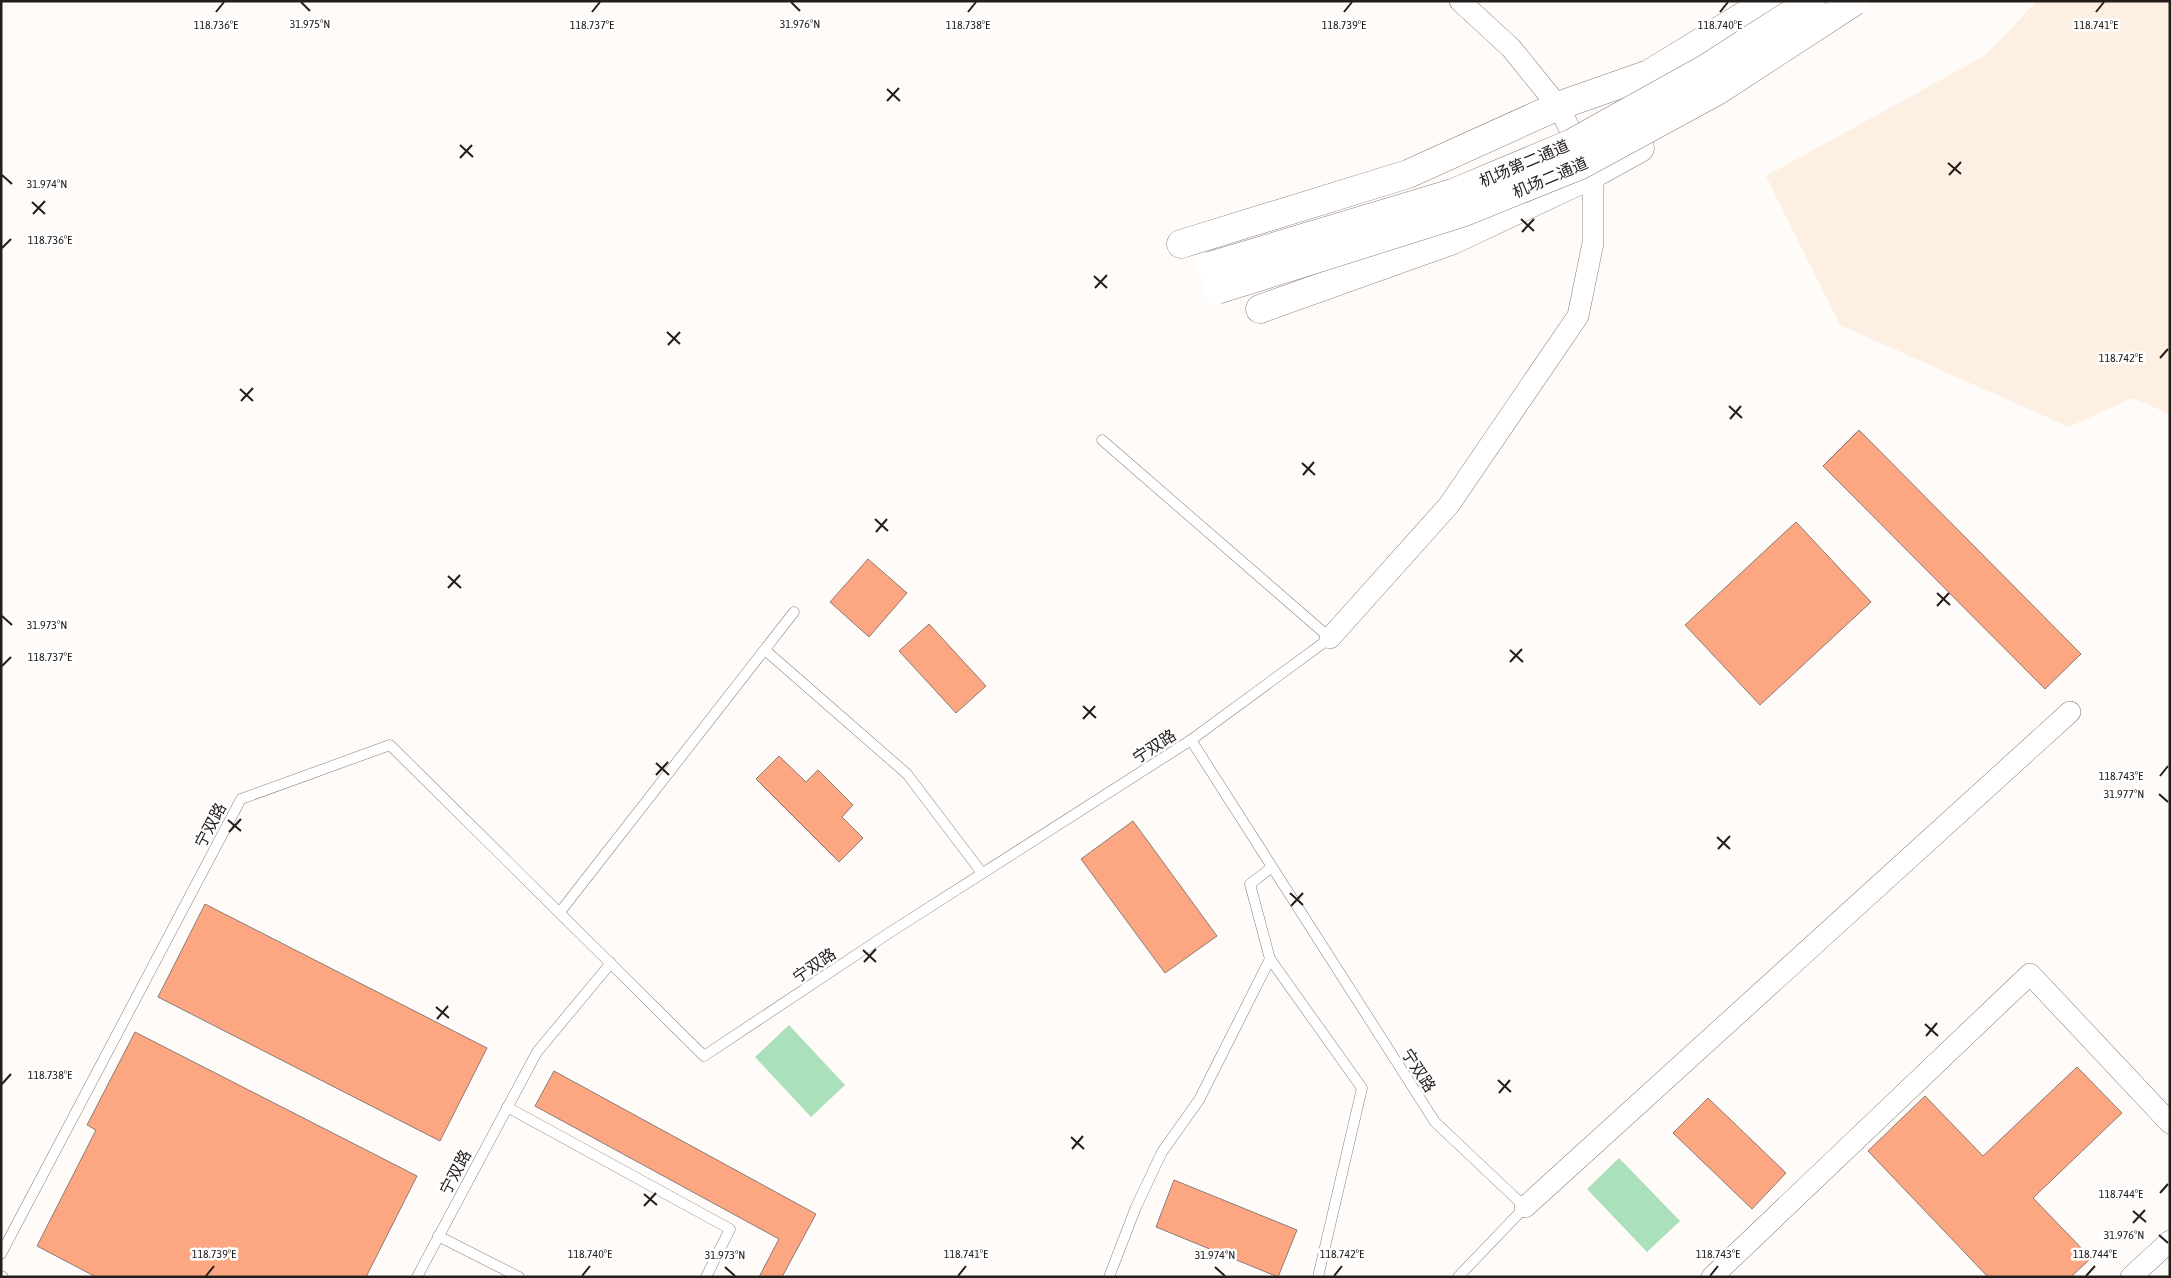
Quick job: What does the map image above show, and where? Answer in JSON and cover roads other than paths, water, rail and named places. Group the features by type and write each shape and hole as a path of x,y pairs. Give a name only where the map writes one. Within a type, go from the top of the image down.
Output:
{"main road":[{"path":"1181,244 1408,174 1558,106 1649,74 1768,1"},
{"name":"机场第二通道","path":"1213,278 1453,193 1572,143 1705,69 1811,1"},
{"name":"机场二通道","path":"1213,278 1462,213 1581,165 1717,90 1855,1"},
{"path":"1260,309 1453,240 1593,174 1685,123 1866,1"}],"street":[{"path":"1330,638 1449,505 1578,316 1593,242 1593,174 1558,106 1510,48 1460,1"},
{"path":"1524,1207 2070,712"},
{"path":"1712,1277 2030,974 2170,1123"},
{"path":"2131,1277 2170,1241"}],"lane":[{"path":"1102,440 1330,638 1191,740"},
{"path":"560,912 794,612"},
{"path":"765,650 907,774 982,873"},
{"name":"宁双路","path":"1,1254 241,799 390,745 704,1056 982,873 1191,740 1435,1122 1524,1207"},
{"path":"1272,867 1250,884 1270,959 1362,1088 1318,1277"},
{"path":"1108,1277 1136,1208 1162,1152 1199,1100 1270,959"},
{"name":"宁双路","path":"417,1277 537,1052 611,963"},
{"path":"507,1107 730,1229 706,1277"},
{"path":"1458,1277 1524,1207"},
{"path":"438,1236 519,1277"}]}
